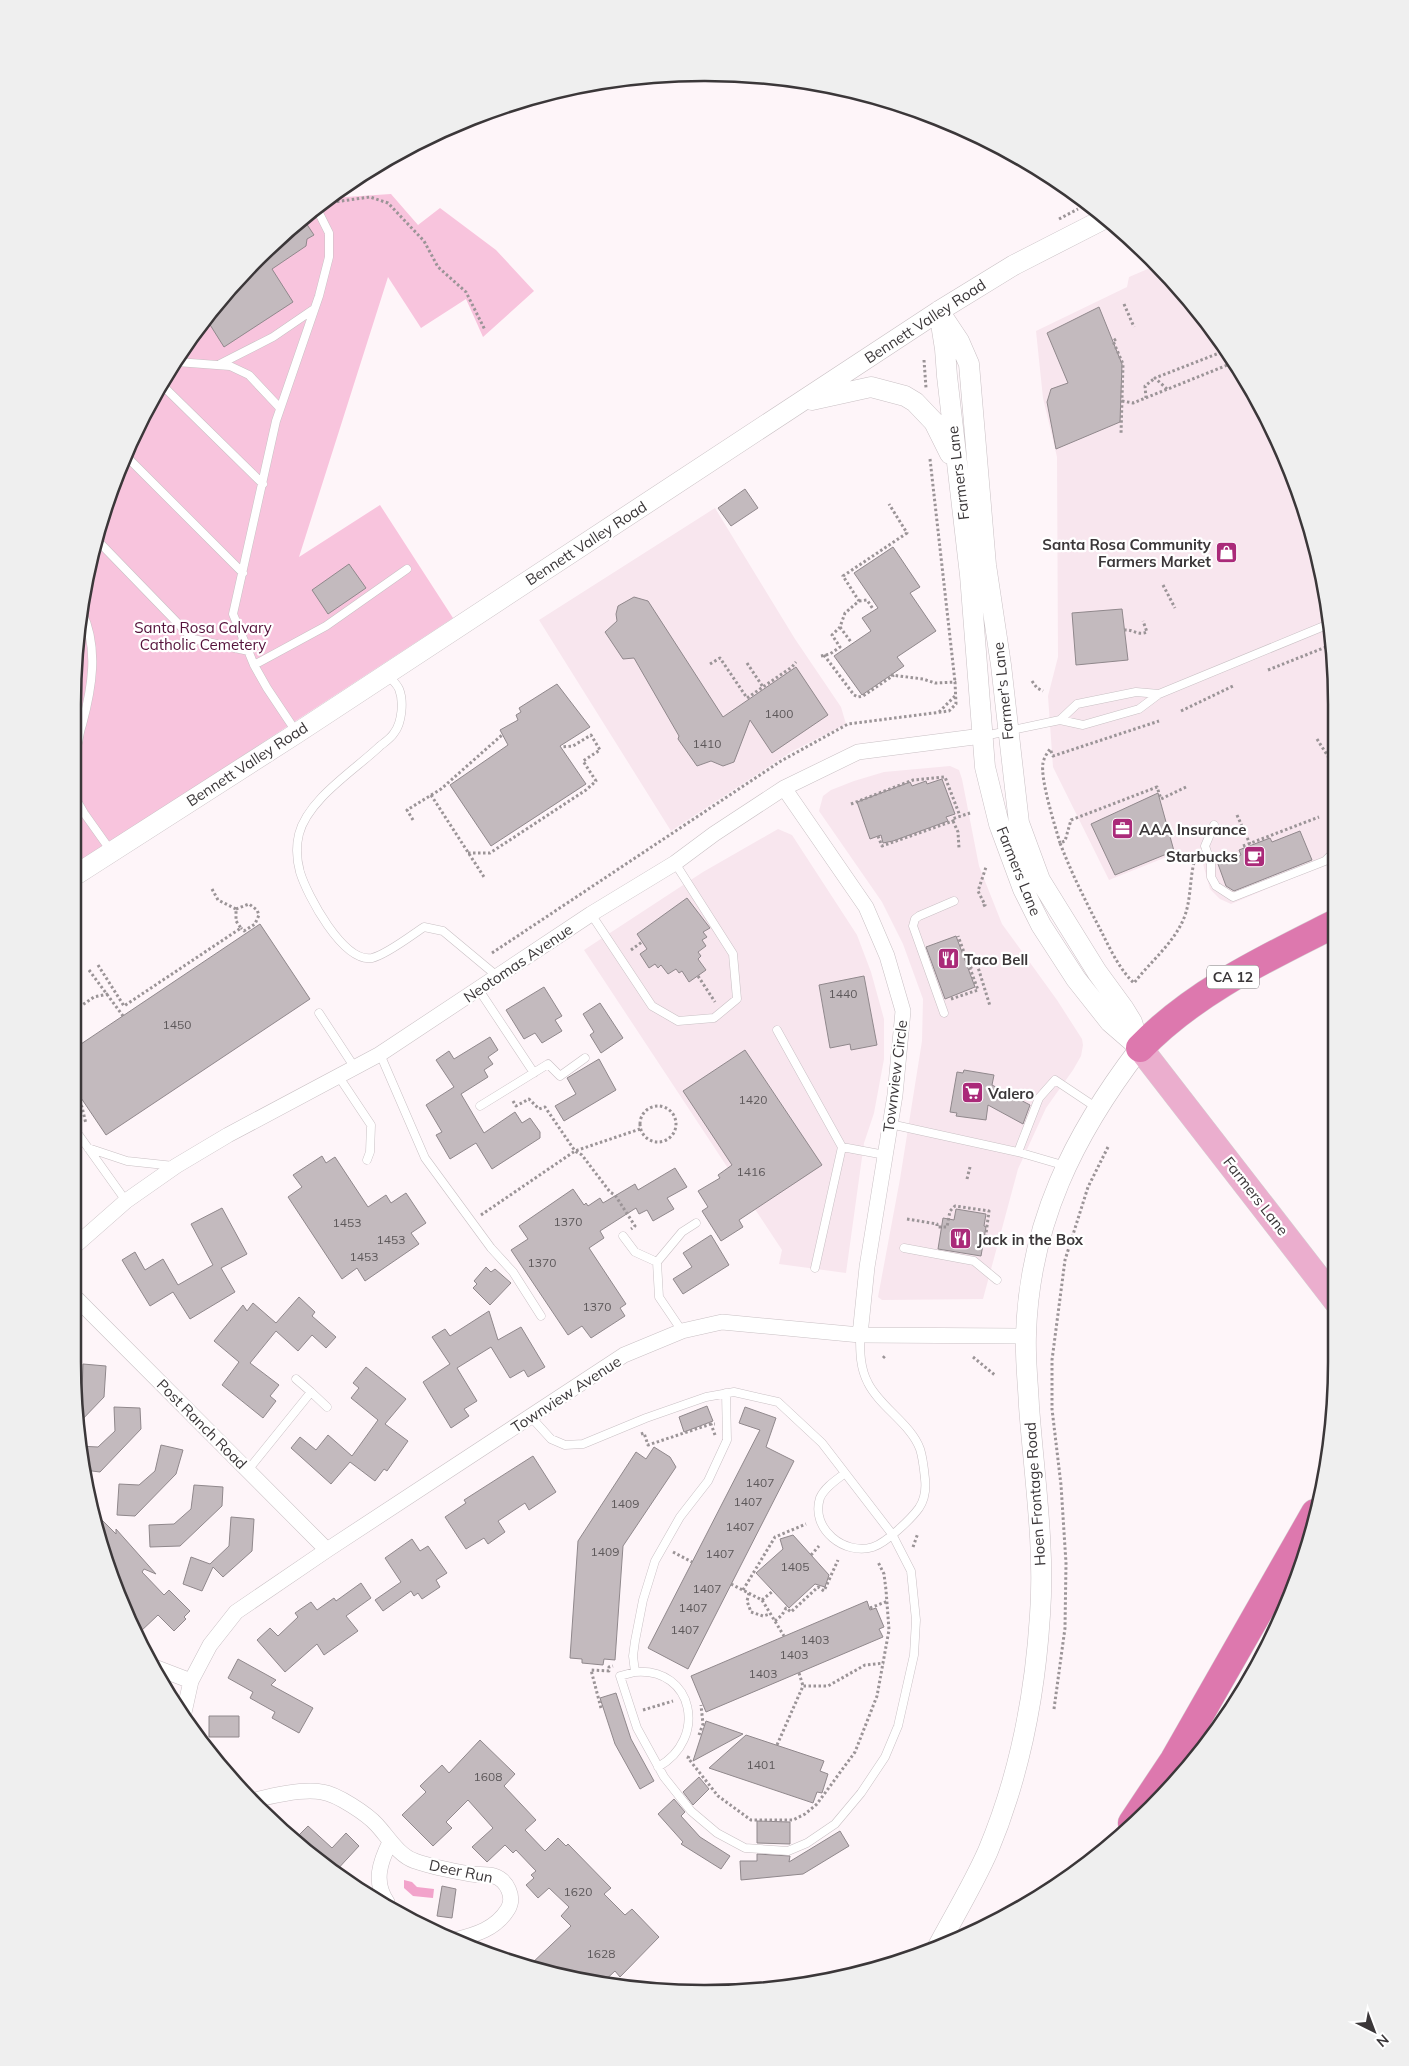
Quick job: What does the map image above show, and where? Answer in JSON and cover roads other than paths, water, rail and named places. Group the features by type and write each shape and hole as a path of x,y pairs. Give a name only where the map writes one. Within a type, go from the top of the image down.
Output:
{"highway":[{"name":"CA 12","path":"1140,1048 1176,1015 1218,987 1253,966 1328,927"},
{"path":"1148,1798 1174,1760 1304,1532"}],"main road":[{"name":"Farmers Lane","path":"1140,1048 1328,1291"}],"street":[{"name":"Bennett Valley Road","path":"81,871 297,733 939,312 1022,261 1098,222"},
{"name":"Farmers Lane","path":"939,312 945,349 970,575 985,767 999,824 1023,889 1041,925 1072,972 1110,1022 1140,1048"},
{"name":"Farmer's Lane","path":"939,312 959,341 970,364 986,566 1001,665 1019,823 1040,880 1097,972 1132,1022 1140,1048"},
{"path":"796,404 871,387 899,394 915,402 934,422 957,468"},
{"name":"Neotomas Avenue","path":"81,1241 126,1201 176,1166 228,1135 380,1054 591,914 676,863 714,834 784,788 858,752 982,736"},
{"name":"Townview Circle","path":"784,788 866,907 887,956 903,1010 895,1095 867,1266 860,1335"},
{"name":"Hoen Frontage Road","path":"943,1937 976,1875 996,1830 1018,1760 1032,1692 1040,1613 1040,1562 1026,1336 1028,1301 1036,1259 1048,1213 1066,1166 1097,1108 1140,1048"},
{"name":"Post Ranch Road","path":"81,1303 327,1550"},
{"name":"Townview Avenue","path":"185,1706 191,1681 210,1645 236,1612 624,1355 682,1331 722,1322 860,1335 1026,1336"},
{"path":"164,1671 191,1681"},
{"name":"Deer Run","path":"260,1798 280,1793 323,1792 348,1803 376,1824 390,1842 413,1861 472,1874 493,1876 509,1889 510,1906 501,1921 481,1932 465,1937"},
{"path":"383,1895 379,1888 381,1860 390,1842"}],"lane":[{"path":"297,733 254,665 234,614 276,421 314,309 329,257 329,233 320,214"},
{"path":"220,364 273,337 314,309"},
{"path":"183,362 230,366 248,375 280,408"},
{"path":"167,390 263,484"},
{"path":"131,461 243,573"},
{"path":"102,545 193,639 249,651"},
{"path":"254,665 326,626 407,569"},
{"path":"982,736 1060,720 1083,725 1139,709 1159,694 1322,626"},
{"path":"81,727 89,700 93,672 91,644 87,628"},
{"path":"387,674 399,689 402,711 395,732 364,762 326,794 309,814 299,834 298,850 300,870 305,887 319,913 330,928 342,943 357,955 372,958 396,946 424,927 443,931 497,976"},
{"path":"1060,720 1077,704 1136,692 1159,694"},
{"path":"81,808 111,851"},
{"path":"1214,825 1206,846 1211,864 1211,877 1216,886 1233,897 1325,861 1328,858"},
{"path":"591,914 652,1006 678,1021 714,1018 738,999 733,954 676,863"},
{"path":"944,1013 913,926 919,916 954,901"},
{"path":"478,990 534,1072"},
{"path":"319,1013 355,1068"},
{"path":"777,1030 842,1147 815,1268"},
{"path":"380,1054 425,1158 491,1248 513,1272 541,1316"},
{"path":"480,1106 548,1064 560,1076 585,1058"},
{"path":"339,1077 371,1125 370,1152 367,1160"},
{"path":"1018,1152 1040,1098 1055,1080 1097,1108"},
{"path":"890,1124 1018,1152 1066,1166"},
{"path":"81,1138 126,1201"},
{"path":"842,1147 885,1155"},
{"path":"88,1148 128,1161 176,1166"},
{"path":"682,1331 659,1297 656,1262 682,1232 696,1223"},
{"path":"623,1236 635,1252 656,1262"},
{"path":"904,1248 974,1261 997,1280"},
{"path":"844,1474 825,1490 820,1498 821,1520 826,1530 842,1545 863,1549 880,1544 892,1534 920,1507 926,1489 920,1447 873,1392 868,1383 860,1357 860,1335"},
{"path":"296,1379 327,1407"},
{"path":"248,1470 311,1392"},
{"path":"530,1416 551,1439 565,1445 583,1444 646,1418 706,1397 726,1393 748,1394 778,1402 822,1443 892,1534 911,1571 916,1620 914,1655 898,1726 885,1756 861,1793 835,1824 807,1843 788,1851 745,1848 717,1833 691,1811 658,1767 637,1728 620,1676 635,1672 651,1672 676,1684 684,1697 689,1710 686,1739 678,1751 668,1761 658,1767"},
{"path":"635,1672 633,1656 635,1641 643,1600 655,1561 680,1517 708,1481 727,1440 726,1393"}],"place":[{"name":"Santa Rosa Community Farmers Market","path":"1227,553"},
{"name":"AAA Insurance","path":"1123,829"},
{"name":"Starbucks","path":"1254,856"},
{"name":"Taco Bell","path":"948,959"},
{"name":"Valero","path":"972,1093"},
{"name":"Jack in the Box","path":"961,1239"}],"park label":[{"name":"Santa Rosa Calvary Catholic Cemetery","path":"203,636"}]}
